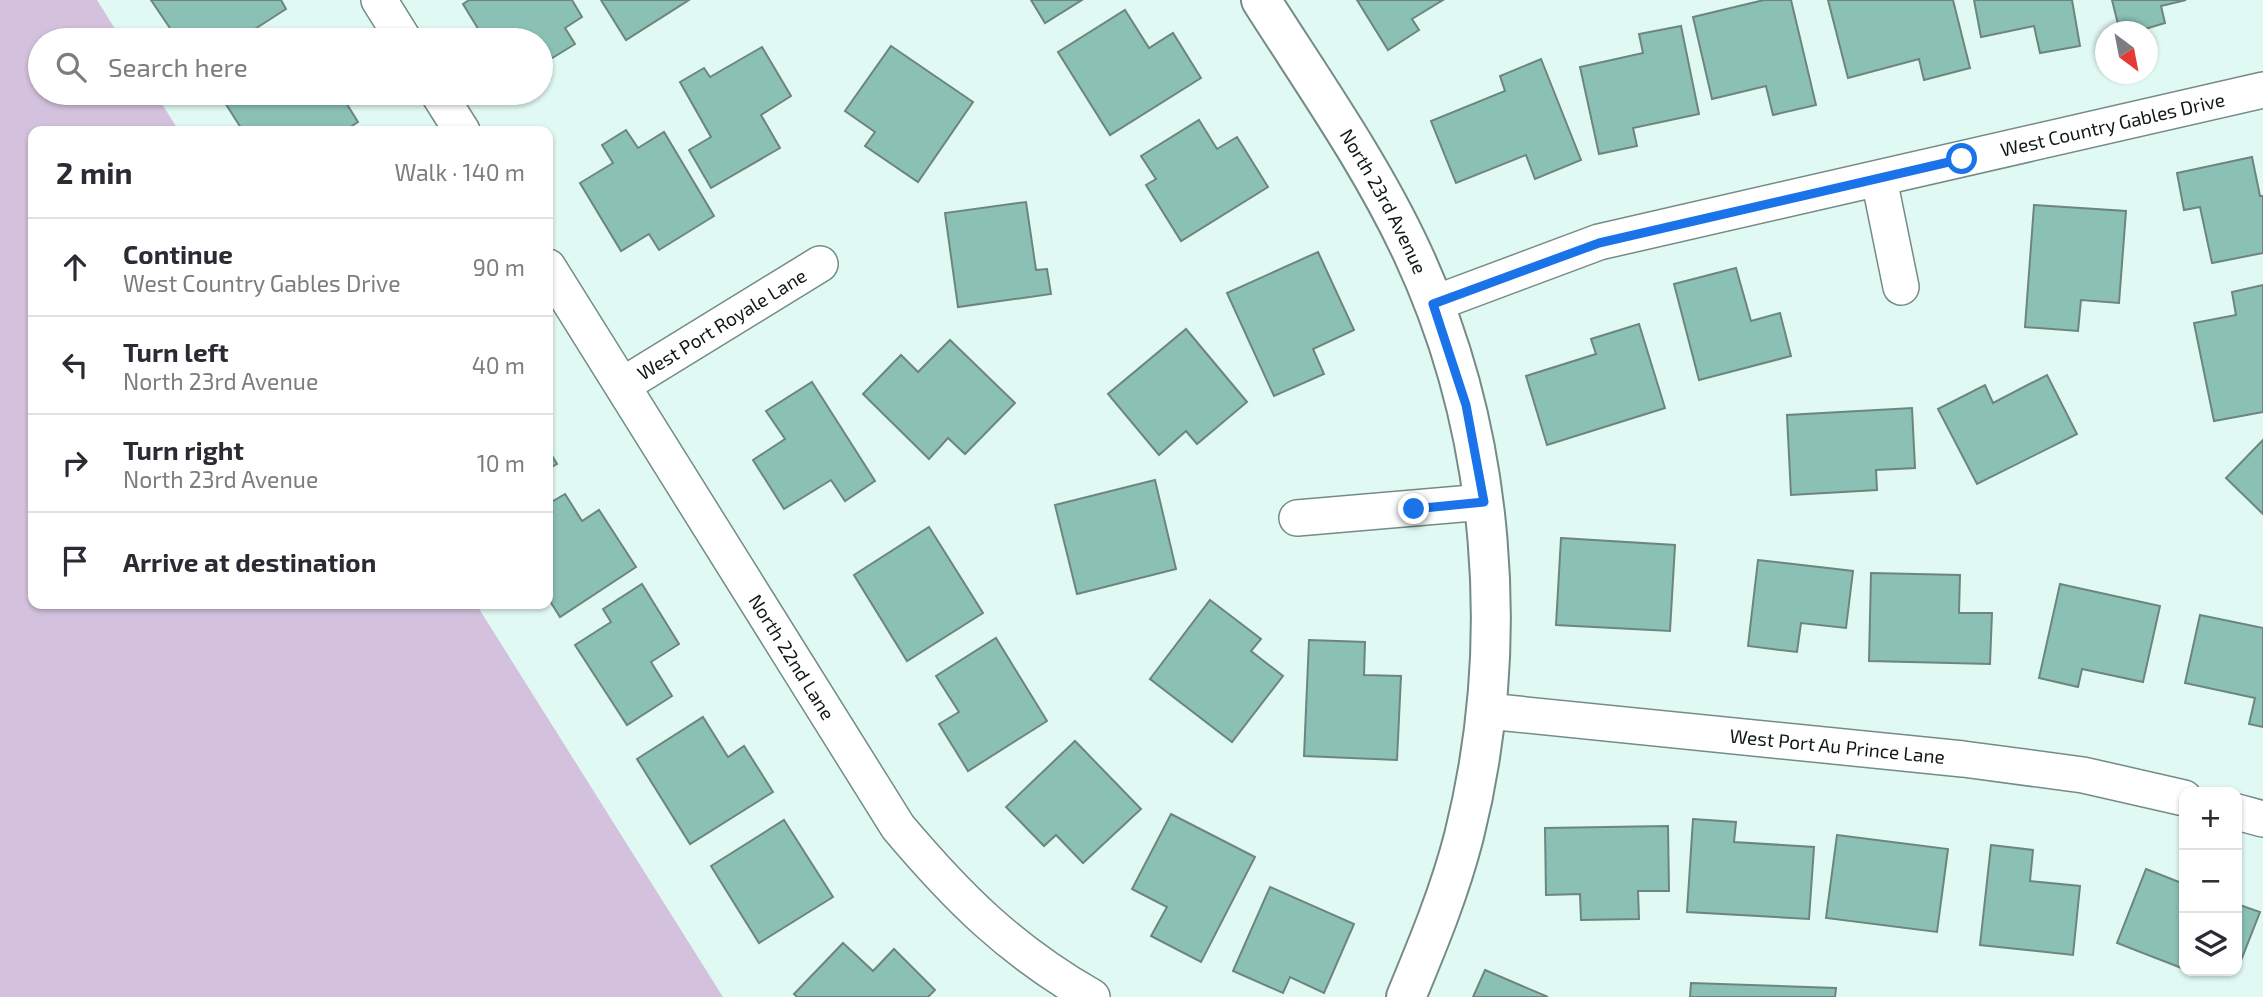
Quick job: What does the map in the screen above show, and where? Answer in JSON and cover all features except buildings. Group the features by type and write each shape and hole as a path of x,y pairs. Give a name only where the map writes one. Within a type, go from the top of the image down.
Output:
{"street":[{"path":"379,0 396,28"},
{"name":"North 23rd Avenue","path":"1261,0 1379,189 1412,253 1433,304 1466,405 1484,502 1490,607 1487,711 1464,836 1437,920 1406,997"},
{"name":"West Country Gables Drive","path":"1433,304 1599,243 1733,209 1879,179 2263,90"},
{"path":"446,105 459,126"},
{"path":"1879,179 1901,287"},
{"name":"West Port Royale Lane","path":"623,386 820,264"},
{"name":"North 22nd Lane","path":"553,275 898,827 943,879 1001,936 1046,970 1092,997"},
{"path":"1297,518 1484,502"},
{"name":"West Port Au Prince Lane","path":"1487,711 1963,759 2083,775 2179,797"},
{"path":"2242,813 2263,819"}],"shaded area":[{"path":"0,0 97,0 114,28 28,28 28,105 163,105 176,126 28,126 28,609 479,609 723,997 0,997"}],"route":[{"path":"1414,509 1484,502 1466,405 1451,352 1433,304 1599,243 1733,209 1962,159"}]}
